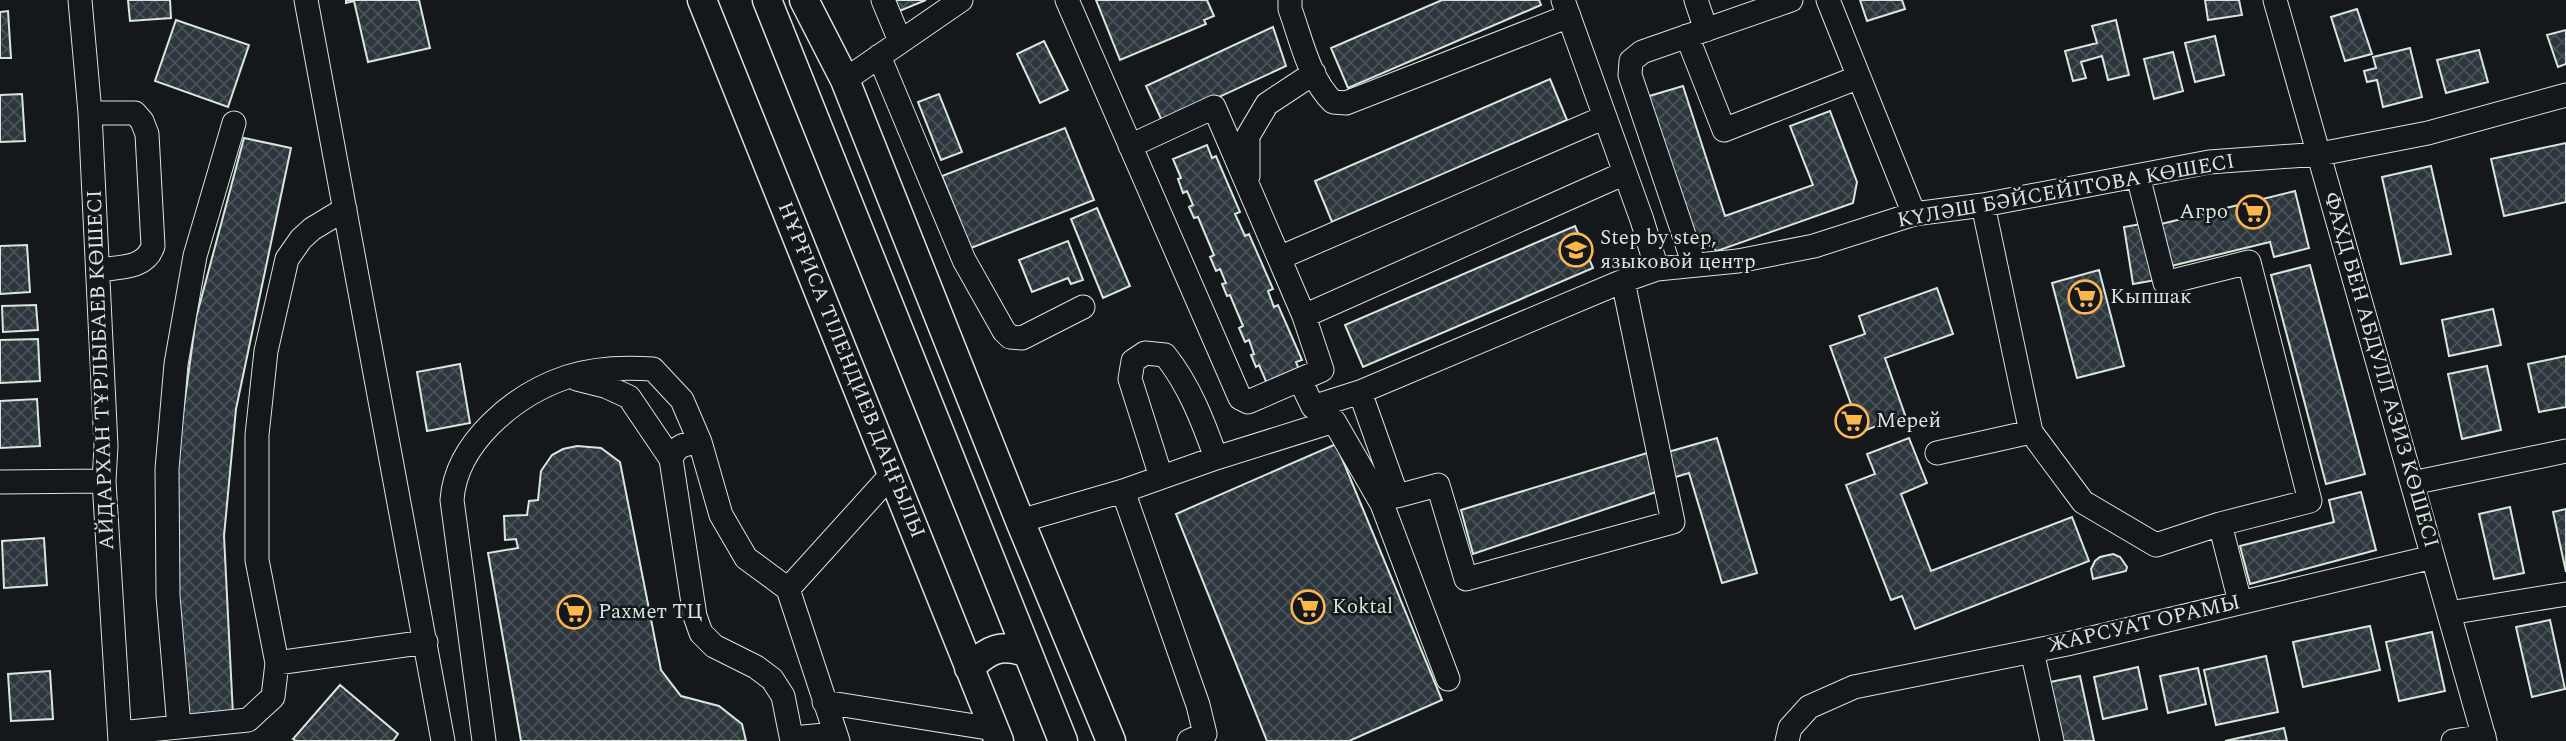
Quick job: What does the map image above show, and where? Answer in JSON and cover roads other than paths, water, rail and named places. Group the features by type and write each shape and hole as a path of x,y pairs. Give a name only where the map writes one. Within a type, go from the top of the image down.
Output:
{"main road":[{"name":"НҰРҒИСА ТІЛЕНДИЕВ ДАҢҒЫЛЫ","path":"702,0 996,735"},
{"path":"767,0 1063,741"},
{"path":"804,0 845,80 1020,521 1111,741"},
{"path":"867,252 870,144"},
{"path":"970,668 984,654 997,649 1012,648 1027,653"}],"street":[{"name":"АЙДАРХАН ТҰРЛЫБАЕВ КӨШЕСІ","path":"80,0 90,113 106,446 104,481 120,737"},
{"path":"306,0 443,741"},
{"path":"883,0 900,41"},
{"path":"845,80 961,0"},
{"path":"1068,0 1130,146 1240,398 1248,402 1322,370 1304,316 1214,107 1130,146"},
{"path":"1290,0 1290,9 1314,73 1325,94 1333,102 1346,103 1566,8 1657,269"},
{"path":"1696,0 1696,33 1724,130 1859,77"},
{"path":"1694,265 1630,75 1631,61 1642,52 1791,0"},
{"path":"1828,0 1914,214"},
{"name":"ФАХД БЕН АБДУЛЛ АЗИЗ КӨШЕСІ","path":"2275,0 2484,738"},
{"path":"879,56 964,260 1004,331 1010,337 1022,338 1083,307"},
{"path":"1248,187 1248,136 1267,104 1314,73"},
{"name":"КҮЛӘШ БӘЙСЕЙІТОВА КӨШЕСІ","path":"1300,380 1313,407 1360,392 1657,269 1738,261 1814,246 1914,214 1983,205 2209,162 2320,154 2428,132 2566,95"},
{"path":"90,113 135,113 142,121 147,134 153,246 150,256 140,264 98,270"},
{"path":"1279,258 1605,117"},
{"path":"179,727 168,596 167,469 176,364 195,256 234,123"},
{"path":"1304,316 1625,173"},
{"path":"1983,205 2031,432 2083,502 2156,545 2220,524 2310,501 2249,262 2165,283 2138,176"},
{"path":"120,737 179,727 248,720 273,697 277,663 257,560 257,435 266,351 287,259 312,229 345,209"},
{"path":"1360,392 1397,496 1438,485 1466,579 1674,522 1623,281"},
{"path":"1161,477 1130,379 1133,361 1145,353 1165,355 1181,375 1216,458"},
{"path":"484,741 452,500 457,475 479,438 524,396 569,376 625,367 653,369 682,400 700,442 721,515 746,558 788,589 836,737 793,739 783,696 772,679 757,667 714,646 701,633 695,616 671,459 629,397 605,386 569,376"},
{"path":"1020,521 1123,491 1334,421 1382,504 1448,679"},
{"path":"1937,453 2031,432"},
{"path":"671,459 675,450 683,444 700,442"},
{"path":"2412,483 2566,451"},
{"path":"788,589 892,474"},
{"path":"0,482 104,481"},
{"path":"1123,491 1198,705 1201,739"},
{"path":"2220,524 2240,602"},
{"name":"ЖАРСУАТ ОРАМЫ","path":"1787,741 1790,728 1809,707 1854,687 2032,651 2434,557"},
{"path":"2449,613 2566,594"},
{"path":"277,663 425,642"},
{"path":"2032,651 2052,741"},
{"path":"824,702 996,735"},
{"path":"2453,741 2484,738"}],"place":[{"name":"Агро","path":"2253,212"},
{"name":"Step by step, языковой центр","path":"1576,250"},
{"name":"Кыпшак","path":"2085,297"},
{"name":"Мерей","path":"1852,421"},
{"name":"Koktal","path":"1308,607"},
{"name":"Рахмет ТЦ","path":"574,612"}]}
